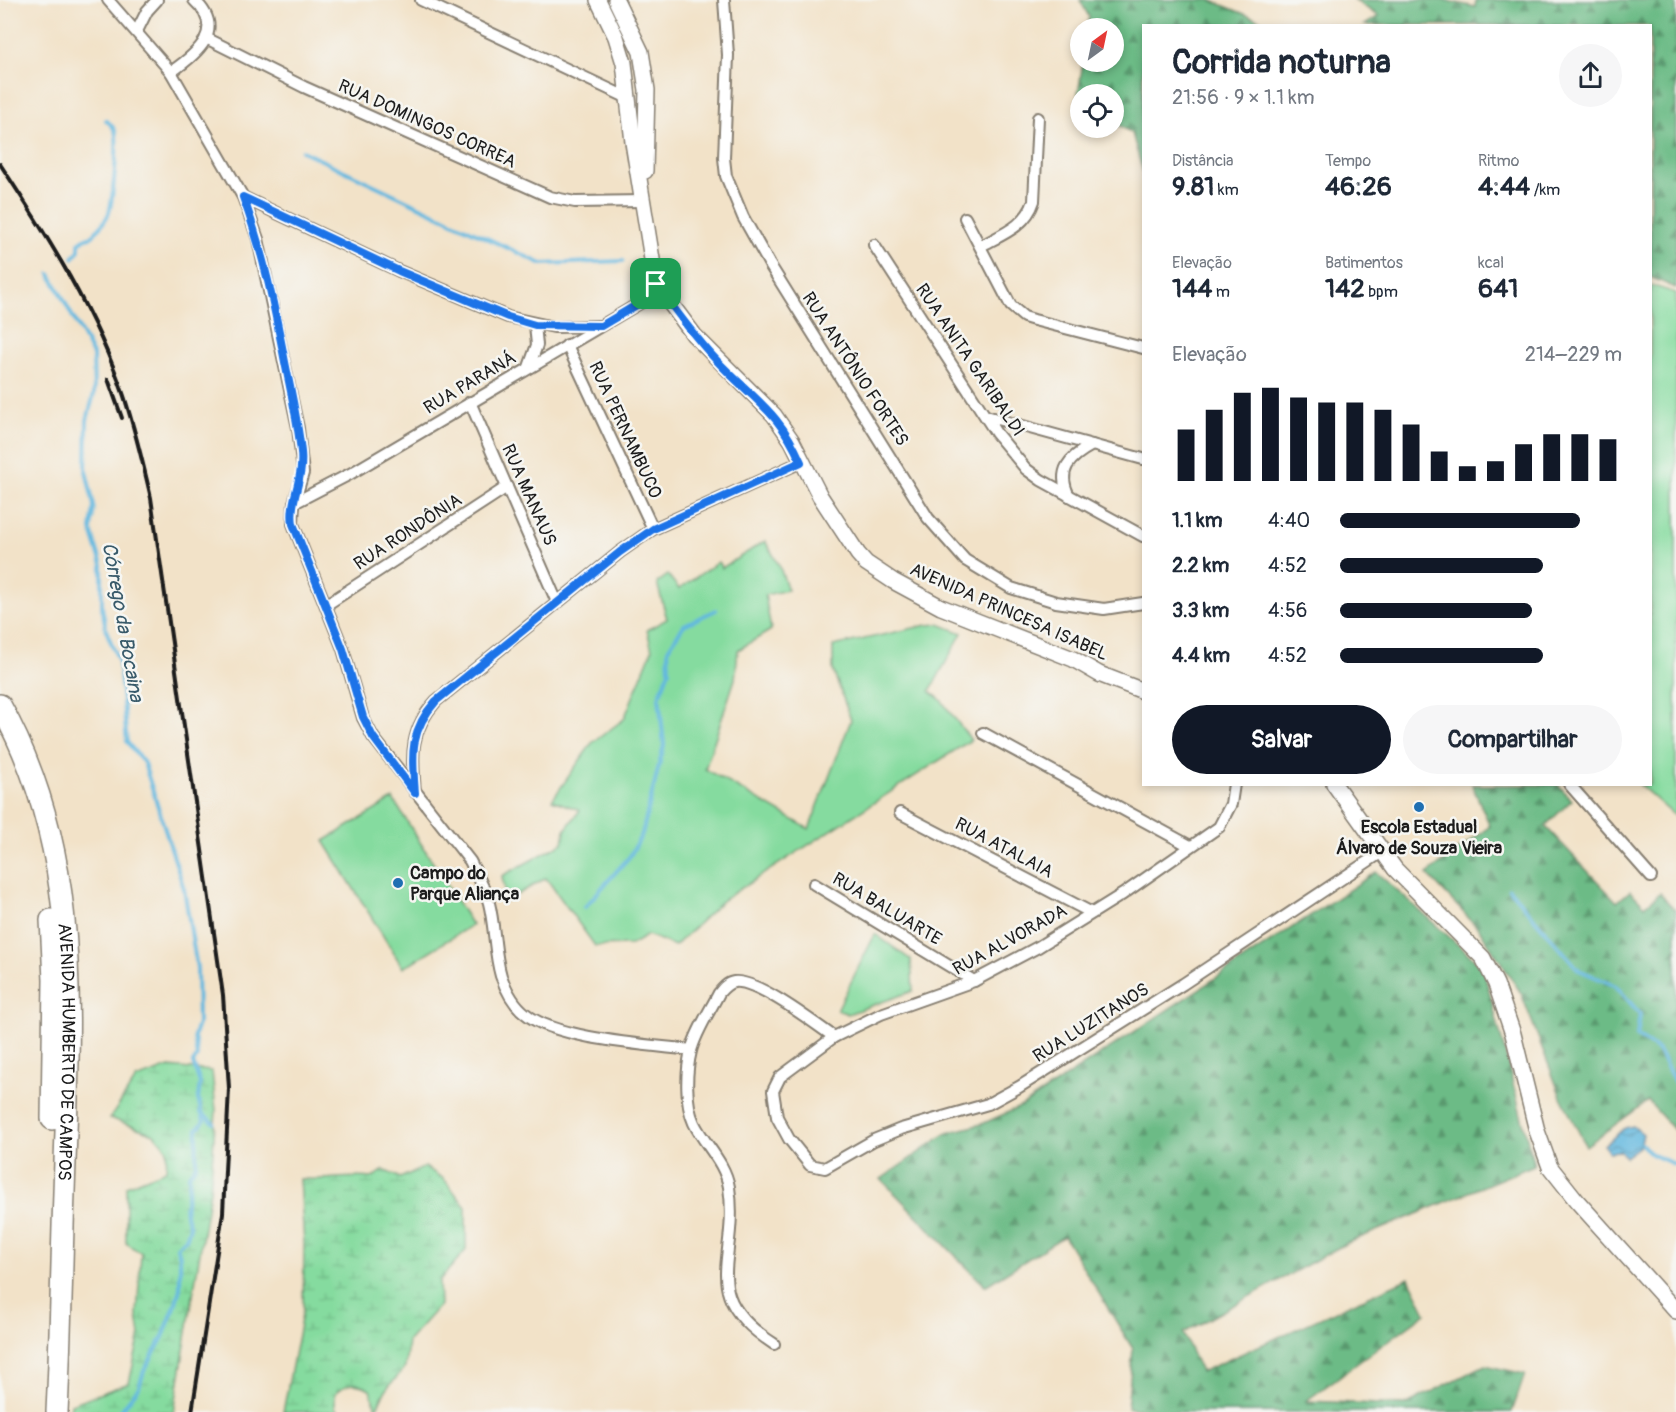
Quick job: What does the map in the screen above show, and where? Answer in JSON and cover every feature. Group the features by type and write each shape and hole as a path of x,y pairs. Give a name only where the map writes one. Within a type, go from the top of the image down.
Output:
{"highway":[{"name":"AVENIDA HUMBERTO DE CAMPOS","path":"0,705 26,757 45,813 61,885 62,979 53,1367 57,1412"},
{"name":"AVENIDA HUMBERTO DE CAMPOS","path":"0,735 24,791 40,842 62,979"},
{"name":"AVENIDA HUMBERTO DE CAMPOS","path":"46,1412 53,1367"}],"main road":[{"name":"AVENIDA PRINCESA ISABEL","path":"598,0 616,36 624,63 630,99 633,142 656,284 694,335 774,415 792,441 801,462 845,535 866,563 941,607 1073,659 1099,674 1142,691"},
{"name":"AVENIDA PRINCESA ISABEL","path":"616,0 641,52 647,90 644,201"},
{"path":"1335,786 1382,852 1438,915 1483,958 1496,984 1513,1034 1537,1131 1550,1167 1576,1201 1676,1311"}],"street":[{"path":"108,0 171,72 243,197 258,239 272,294 298,428 303,473 294,503 293,524 343,649 363,717 373,737 470,861 482,884 489,903 502,978 513,1000 526,1014 543,1025 572,1032 691,1050"},
{"path":"137,31 147,11 157,0"},
{"path":"194,0 203,9 207,20"},
{"path":"171,72 189,61 206,38 208,0"},
{"path":"421,0 630,99"},
{"name":"RUA ANTÔNIO FORTES","path":"724,0 728,55 724,158 726,176 743,217 770,265 928,518 965,560 1011,588 1056,602 1104,609 1142,603"},
{"name":"RUA DOMINGOS CORREA","path":"206,38 304,87 550,197 574,202 644,201"},
{"path":"981,246 1015,228 1031,212 1034,201 1038,118"},
{"path":"243,197 399,271 508,317 535,325 601,326"},
{"path":"965,218 1011,306 1024,317 1142,348"},
{"name":"RUA ANITA GARIBALDI","path":"874,244 996,433 1026,468 1069,496 1142,535"},
{"name":"RUA PARANÁ","path":"294,503 350,474 645,300 656,284"},
{"path":"529,367 537,345 535,325"},
{"name":"RUA PERNAMBUCO","path":"567,345 653,529"},
{"name":"RUA MANAUS","path":"470,402 557,602"},
{"path":"986,416 1142,459"},
{"path":"1069,496 1064,486 1064,467 1072,457 1092,445"},
{"path":"415,793 412,749 418,728 429,709 557,602 653,529 801,462"},
{"name":"RUA RONDÔNIA","path":"326,605 507,487"},
{"path":"983,733 1190,846"},
{"name":"RUA ALVORADA","path":"800,1154 777,1117 773,1091 780,1077 834,1036 881,1014 974,981 1092,914 1219,827 1231,804 1233,786"},
{"path":"1571,786 1651,877"},
{"name":"RUA ATALAIA","path":"900,813 1092,914"},
{"name":"RUA LUZITANOS","path":"800,1154 810,1165 825,1168 874,1140 901,1129 988,1104 1069,1058 1382,852"},
{"name":"RUA BALUARTE","path":"814,884 974,981"},
{"path":"774,1344 758,1333 731,1304 726,1278 729,1186 720,1165 694,1123 689,1105 691,1050 719,993 734,982 744,983 773,996 834,1036"}],"green space":[{"path":"1080,0 1210,0 1270,24 1142,24 1142,168 1132,133 1124,128 1124,84 1080,84 1081,72 1124,72 1124,18 1089,18"},
{"path":"1354,0 1444,0 1475,7 1476,0 1676,0 1676,288 1652,278 1652,24 1367,24 1379,16"},
{"path":"1652,286 1676,293 1676,817 1641,786 1652,786"},
{"path":"765,541 779,565 788,590 765,595 771,630 738,650 735,679 705,769 809,829 851,720 833,670 833,646 927,625 939,624 962,633 930,691 941,700 971,740 723,900 675,946 648,935 631,945 595,946 546,878 506,901 502,876 563,843 565,830 580,810 552,800 592,743 624,719 652,650 647,630 667,619 657,583 668,575 679,589 718,562 722,568"},
{"path":"1472,786 1559,786 1572,800 1545,826 1617,902 1630,891 1645,906 1660,893 1676,911 1676,1132 1648,1101 1586,1146 1561,1097 1521,993 1479,929 1427,874 1490,826"},
{"name":"Campo do Parque Aliança","path":"393,799 472,925 403,968 324,841"},
{"path":"1376,872 1483,967 1534,1165 1345,1244 1183,1333 1201,1372 1409,1278 1426,1313 1306,1401 1405,1405 1485,1365 1525,1374 1512,1412 1163,1412 1127,1408 1133,1349 1064,1236 985,1286 881,1179 947,1133 982,1124 1022,1106"},
{"path":"875,934 911,960 913,991 848,1014 837,1010"},
{"path":"169,1067 212,1071 216,1111 210,1191 174,1412 70,1412 71,1404 129,1383 140,1335 137,1315 141,1253 126,1243 126,1186 166,1170 167,1149 154,1134 110,1118 136,1079"},
{"path":"425,1167 444,1179 466,1207 466,1250 439,1281 440,1305 408,1341 405,1368 387,1388 376,1409 370,1389 351,1384 335,1394 335,1407 339,1412 283,1412 303,1309 304,1244 300,1179 372,1178 384,1170 400,1178"}],"water":[{"path":"1633,1126 1643,1134 1640,1146 1625,1157 1620,1151 1609,1152 1604,1145 1625,1128"}],"waterway":[{"name":"Córrego da Bocaina","path":"73,258 79,250 79,243 93,236 110,209 116,137 114,129 106,120"},
{"path":"302,151 542,264 623,261"},
{"name":"Córrego da Bocaina","path":"50,274 93,355 94,394 87,420 86,471 94,506 91,530 102,565 102,607 106,630 119,662 127,742 144,763 184,889 197,968 198,1024 194,1036 197,1057 193,1063 200,1083 198,1099 204,1121 197,1129 196,1165 189,1175 186,1211 190,1227 186,1239 177,1247 180,1256 180,1288 163,1337 144,1371 139,1387 120,1412"},
{"path":"585,907 630,856 642,834 664,745 659,697 669,671 668,649 684,625 716,610"},
{"path":"1509,889 1579,970 1616,986 1640,1014 1637,1036 1658,1050 1676,1084"},
{"name":"Córrego da Bocaina","path":"200,1112 214,1123"},
{"path":"1642,1144 1649,1153 1676,1165"}],"railway":[{"path":"0,164 70,276 100,335 124,396 151,498 223,995 229,1088 223,1213 192,1412"},
{"path":"108,379 122,418"}],"place":[{"name":"Escola Estadual Álvaro de Souza Vieira","path":"1419,807"},
{"name":"Campo do Parque Aliança","path":"398,883"}],"route":[{"path":"243,197 399,271 508,317 535,325 601,326 645,300 656,284 694,335 730,374 759,398 774,415 792,441 801,462 653,529 620,552 436,701 421,722 412,749 415,793 384,754 363,717 343,649 293,524 291,514 303,473 298,428 272,294 258,239 243,197"}]}
